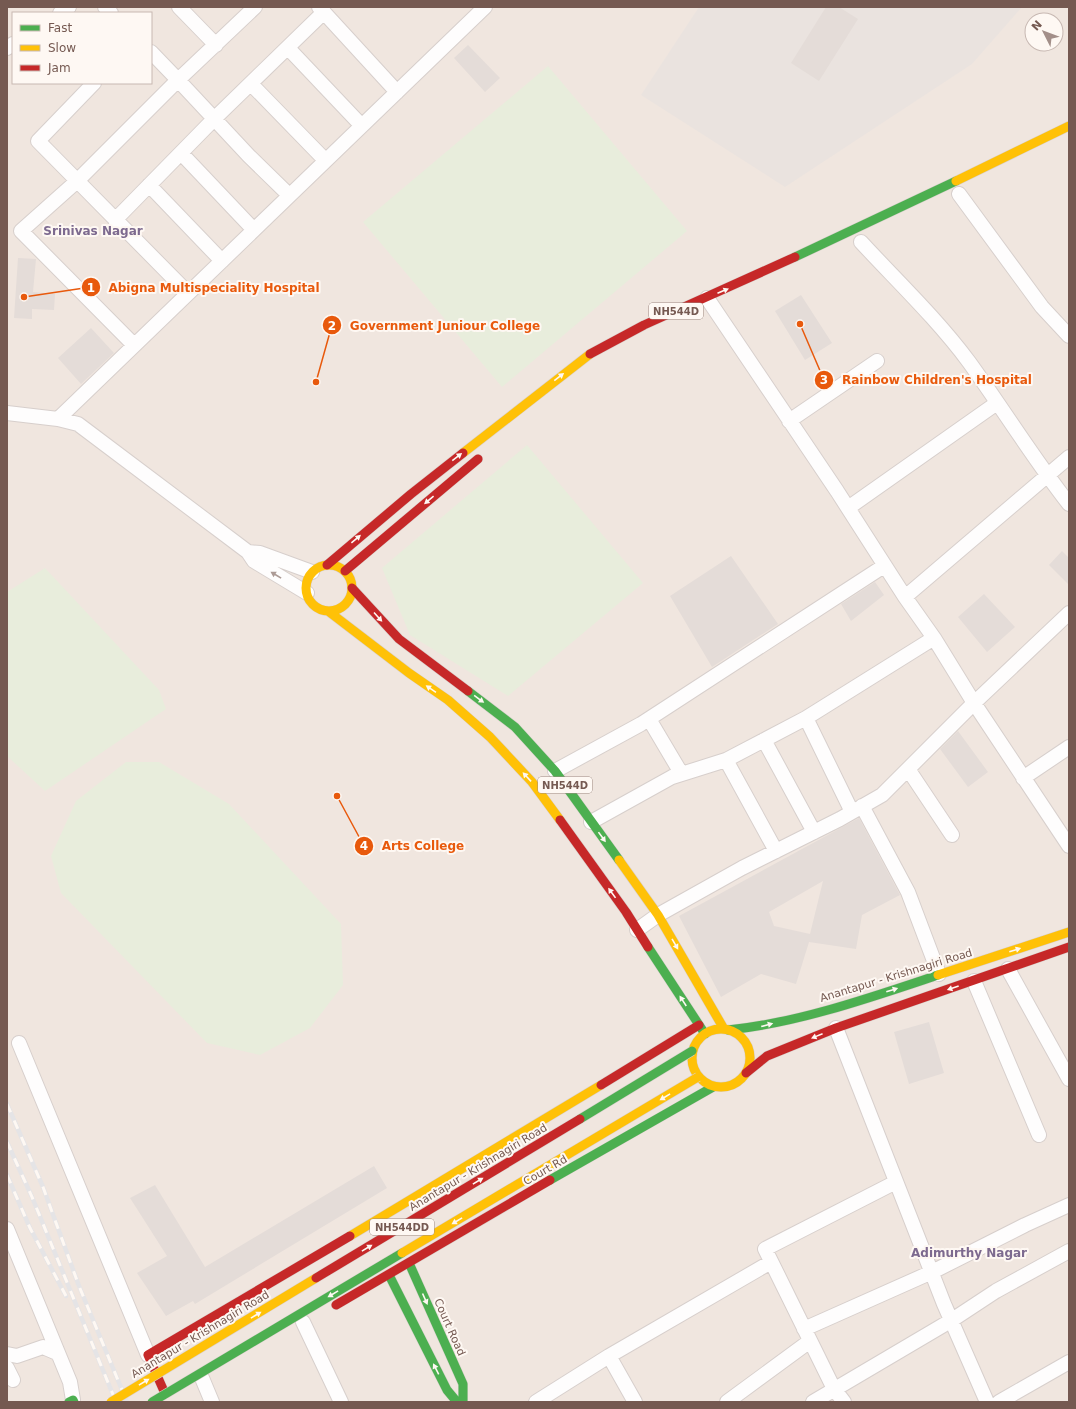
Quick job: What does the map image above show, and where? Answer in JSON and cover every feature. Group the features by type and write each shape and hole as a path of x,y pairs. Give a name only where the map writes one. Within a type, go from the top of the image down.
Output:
{"main road":[{"name":"NH544D","path":"312,572 326,565 411,494 585,357 635,327 712,307 913,203 1069,126"},
{"path":"326,565 340,567 345,570 487,452"},
{"name":"NH544D","path":"345,570 352,582 352,588 399,639 515,726 555,772 658,916 726,1029 743,1039 748,1047 750,1056 746,1073"},
{"path":"307,594 306,586 312,572"},
{"path":"328,611 342,607 351,596 352,588"},
{"name":"NH544D","path":"307,594 314,606 328,611 409,674 448,700 490,737 532,782 626,912 705,1034"},
{"name":"Anantapur - Krishnagiri Road","path":"111,1402 692,1051 696,1043 705,1034 717,1029 759,1027 867,998 1069,932"},
{"path":"692,1051 694,1069 698,1077 713,1086 722,1088 732,1086 740,1081 746,1073 767,1056 836,1028 1069,947"},
{"path":"316,1315 202,1378 166,1395 148,1355 443,1181 699,1025"},
{"name":"NH544DD","path":"152,1402 698,1077"},
{"name":"Court Rd","path":"329,1308 389,1275 473,1223 713,1086"},
{"name":"Court Road","path":"408,1263 463,1384 463,1402"},
{"path":"389,1275 447,1390 457,1402"}],"street":[{"path":"179,7 216,45"},
{"path":"134,346 21,231 76,182 178,80 255,7"},
{"path":"58,419 485,7"},
{"path":"115,220 215,118 288,48 321,10 397,92"},
{"path":"288,48 361,126"},
{"path":"152,53 289,195"},
{"path":"93,84 39,138 38,141 76,182 188,293"},
{"path":"251,84 325,160"},
{"path":"181,153 254,230"},
{"path":"149,185 222,261"},
{"path":"959,194 1042,307 1069,336"},
{"path":"861,242 943,331 968,361 1047,476 1069,504"},
{"path":"712,307 848,508 904,597 934,638 974,703 1069,846"},
{"path":"789,421 877,361"},
{"path":"848,508 997,403"},
{"path":"7,413 58,419 78,424 248,552 254,562 307,594"},
{"path":"904,597 1069,457"},
{"path":"248,552 260,553 312,572"},
{"path":"555,772 649,719 884,566"},
{"path":"637,930 658,916 742,868 814,832 882,795 974,703 1069,613"},
{"path":"591,822 672,777 726,760 806,718 934,638"},
{"path":"806,718 857,809 908,892 939,974"},
{"path":"649,719 681,773"},
{"path":"764,740 814,832"},
{"path":"1023,778 1069,747"},
{"path":"726,760 776,851"},
{"path":"908,769 952,835"},
{"path":"1008,969 1069,1079"},
{"path":"974,981 1039,1135"},
{"path":"836,1028 932,1272 987,1402"},
{"path":"19,1043 148,1355"},
{"path":"844,1402 834,1389 765,1249 896,1182"},
{"path":"726,1402 807,1335 1025,1225 1069,1205"},
{"path":"7,1229 70,1382 72,1401"},
{"path":"813,1402 952,1320 996,1291 1069,1251"},
{"path":"536,1402 609,1356 771,1262"},
{"path":"304,1322 341,1402"},
{"path":"7,1354 17,1356 43,1347 57,1353"},
{"path":"609,1356 636,1402"},
{"path":"999,1402 1069,1362"},
{"path":"202,1378 212,1402"}],"shaded area":[{"path":"7,7 1069,7 1069,1402 7,1402"},
{"path":"699,7 1022,7 972,64 785,187 641,95"}],"green space":[{"path":"548,66 687,231 502,387 363,222"},
{"path":"527,445 643,583 508,696 410,635 382,568"},
{"path":"45,568 159,690 166,709 45,791 7,756 7,592"},
{"path":"126,762 159,762 229,804 341,924 343,985 310,1028 260,1055 207,1043 61,893 51,856 76,801"}],"building":[{"path":"826,7 839,7 858,19 819,81 791,63"},
{"path":"468,45 500,78 485,92 454,58"},
{"path":"18,258 36,259 33,292 55,294 54,310 32,309 32,319 14,318"},
{"path":"801,295 832,343 805,360 775,311"},
{"path":"91,328 114,353 81,384 58,358"},
{"path":"1062,551 1069,558 1069,585 1049,565"},
{"path":"731,556 778,624 712,667 670,596"},
{"path":"875,582 884,595 851,621 841,604"},
{"path":"984,594 1015,627 987,652 958,617"},
{"path":"958,731 988,772 968,787 940,749"},
{"path":"859,818 900,895 862,915 856,949 809,942 796,984 761,974 721,997 679,916","holes":["823,881 810,934 774,926 769,912"]},
{"path":"929,1022 944,1073 909,1084 894,1032"},
{"path":"374,1166 387,1188 195,1304 193,1301 166,1316 137,1273 167,1256 130,1198 155,1185 205,1267"}],"railway":[{"path":"7,1104 43,1187 79,1286 127,1402"},
{"path":"7,1142 32,1197 116,1402"},
{"path":"7,1175 30,1228 66,1296"}],"traffic: fast":[{"path":"795,257 956,181"},
{"path":"468,691 515,727 555,771 619,860"},
{"path":"648,947 705,1034"},
{"path":"728,1030 781,1022 808,1015 861,1000 938,975"},
{"path":"580,1119 692,1051"},
{"path":"550,1180 713,1087"},
{"path":"152,1402 402,1253"},
{"path":"409,1263 463,1384 463,1402"},
{"path":"389,1275 447,1390 457,1402"},
{"path":"69,1402 73,1400 74,1402"}],"traffic: slow":[{"path":"956,181 1069,126"},
{"path":"463,453 590,354"},
{"path":"329,565 342,569 348,575 352,588 348,601 342,607 329,611 316,607 310,601 306,588 310,575 316,569 329,565"},
{"path":"328,611 409,673 448,700 490,737 532,782 560,820"},
{"path":"619,860 658,915 724,1029"},
{"path":"938,975 1069,932"},
{"path":"715,1029 727,1029 742,1037 750,1052 750,1058 750,1064 742,1079 727,1087 715,1087 700,1079 692,1064 692,1052 700,1037 715,1029"},
{"path":"402,1253 698,1077"},
{"path":"350,1236 601,1085"},
{"path":"111,1402 316,1278"}],"traffic: jam":[{"path":"590,354 644,325 795,257"},
{"path":"327,565 411,494 463,453"},
{"path":"345,571 478,459"},
{"path":"352,588 399,639 468,691"},
{"path":"560,820 626,912 648,947"},
{"path":"746,1073 767,1056 836,1028 1069,947"},
{"path":"601,1085 699,1025"},
{"path":"316,1278 580,1119"},
{"path":"336,1305 550,1180"},
{"path":"163,1389 148,1355 350,1236"}],"place":[{"name":"Abigna Multispeciality Hospital","path":"24,297"},
{"name":"Rainbow Children's Hospital","path":"800,324"},
{"name":"Government Juniour College","path":"316,382"},
{"name":"Arts College","path":"337,796"}],"district":[{"name":"Srinivas Nagar","path":"93,231"},
{"name":"Adimurthy Nagar","path":"969,1253"}]}
